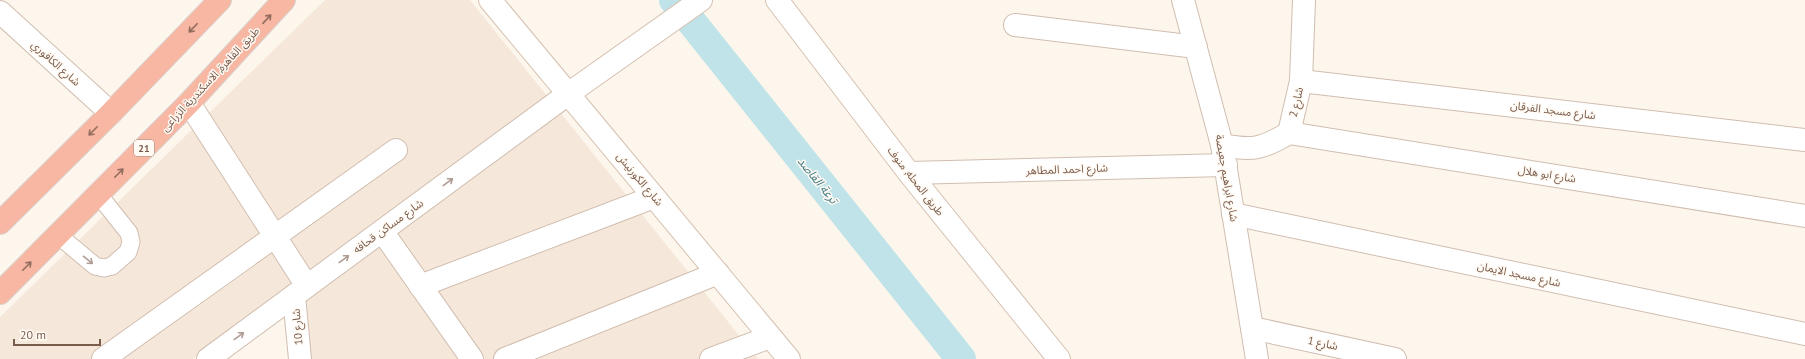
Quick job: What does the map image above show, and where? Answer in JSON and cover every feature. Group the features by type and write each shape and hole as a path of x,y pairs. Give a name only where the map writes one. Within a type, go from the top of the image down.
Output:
{"highway":[{"path":"0,223 111,113 220,0"},
{"name":"طريق القاهرة, الاسكندرية الزراعى","path":"0,293 189,103 284,0"}],"street":[{"name":"شارع الكورنيش","path":"490,0 789,359"},
{"name":"شارع مساكن قحافه","path":"208,359 598,72 701,0"},
{"name":"طريق المحله, منوف","path":"777,0 909,173 1059,359"},
{"name":"شارع ابراهيم جعيصة","path":"1183,0 1224,155 1257,359"},
{"name":"شارع 2","path":"1224,155 1269,145 1289,133 1301,81 1304,0"},
{"name":"شارع الكافوري","path":"0,12 111,113"},
{"path":"1015,25 1196,47"},
{"name":"شارع مسجد الفرقان","path":"1301,81 1805,140"},
{"path":"189,103 275,236 300,291"},
{"name":"شارع ابو هلال","path":"1289,133 1805,216"},
{"path":"103,359 396,150"},
{"name":"شارع احمد المطاهر","path":"909,173 1224,155"},
{"path":"420,286 654,197"},
{"name":"شارع مسجد الايمان","path":"1233,214 1805,334"},
{"path":"382,231 472,359"},
{"path":"505,359 718,274"},
{"name":"شارع 10","path":"300,291 300,359"},
{"name":"شارع 1","path":"1252,328 1395,359"},
{"path":"711,359 770,337"}],"lane":[{"path":"58,236 95,266 104,268 112,266 128,252 131,242 129,233 98,194"}],"shaded area":[{"path":"325,0 470,0 758,359 308,359 298,284 193,359 0,359 0,317"}],"waterway":[{"name":"ترعة القاصد","path":"674,0 961,359"}]}
